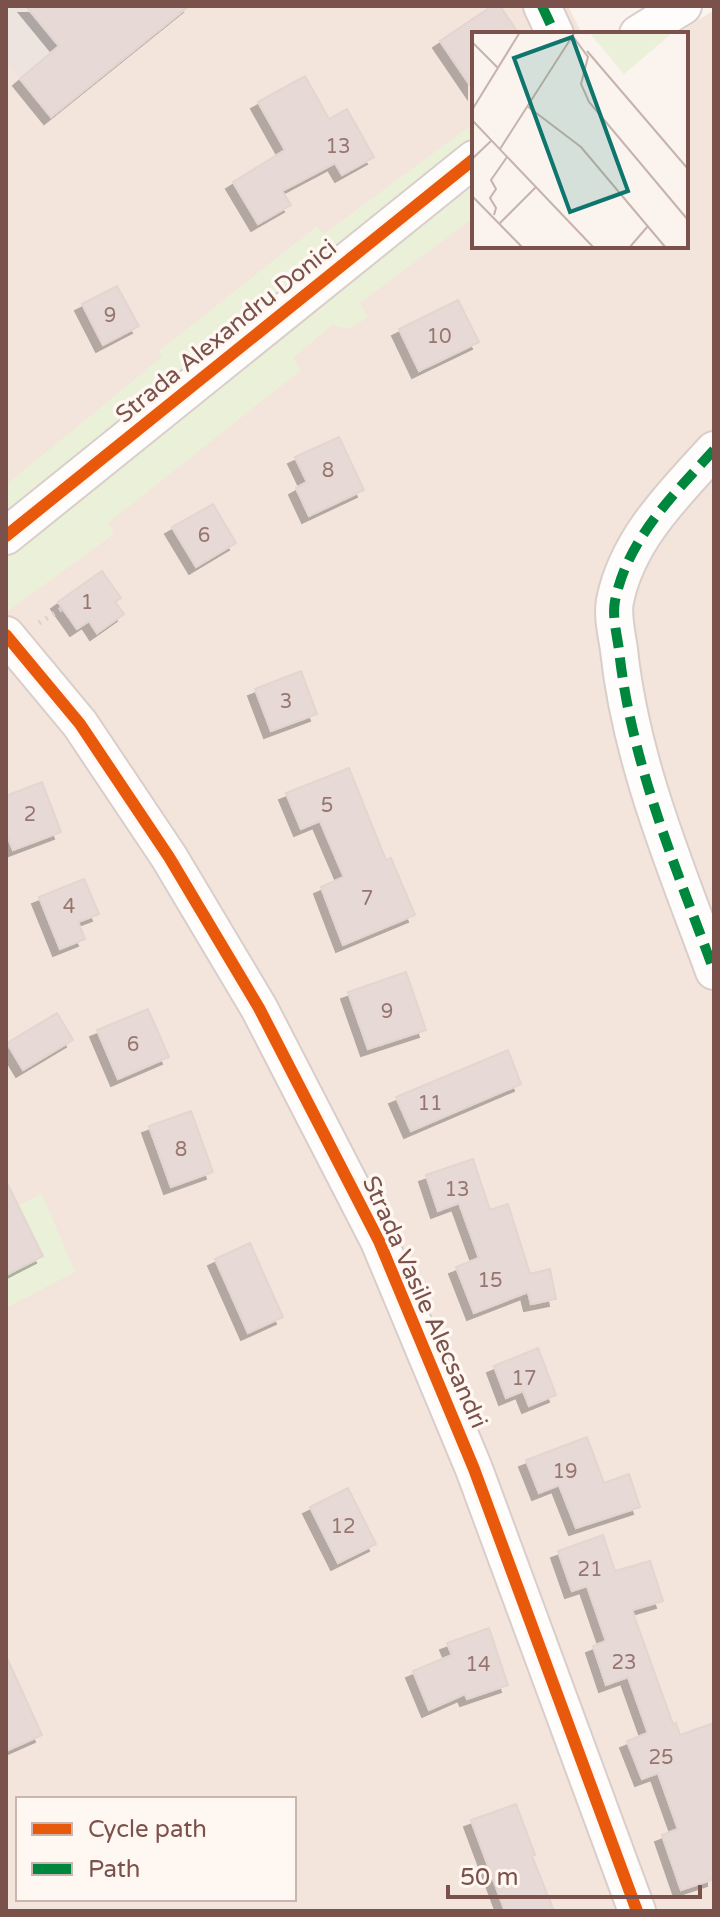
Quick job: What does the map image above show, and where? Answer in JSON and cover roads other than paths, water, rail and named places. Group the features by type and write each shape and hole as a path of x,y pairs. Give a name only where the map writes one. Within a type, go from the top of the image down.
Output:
{"street":[{"path":"542,6 554,32"},
{"path":"641,32 683,6"},
{"name":"Strada Alexandru Donici","path":"6,536 472,161"},
{"path":"714,450 665,502 632,551 614,604 621,668 643,779 714,971"},
{"name":"Strada Vasile Alecsandri","path":"6,635 80,724 169,857 259,1008 379,1241 474,1469 637,1911"}]}
